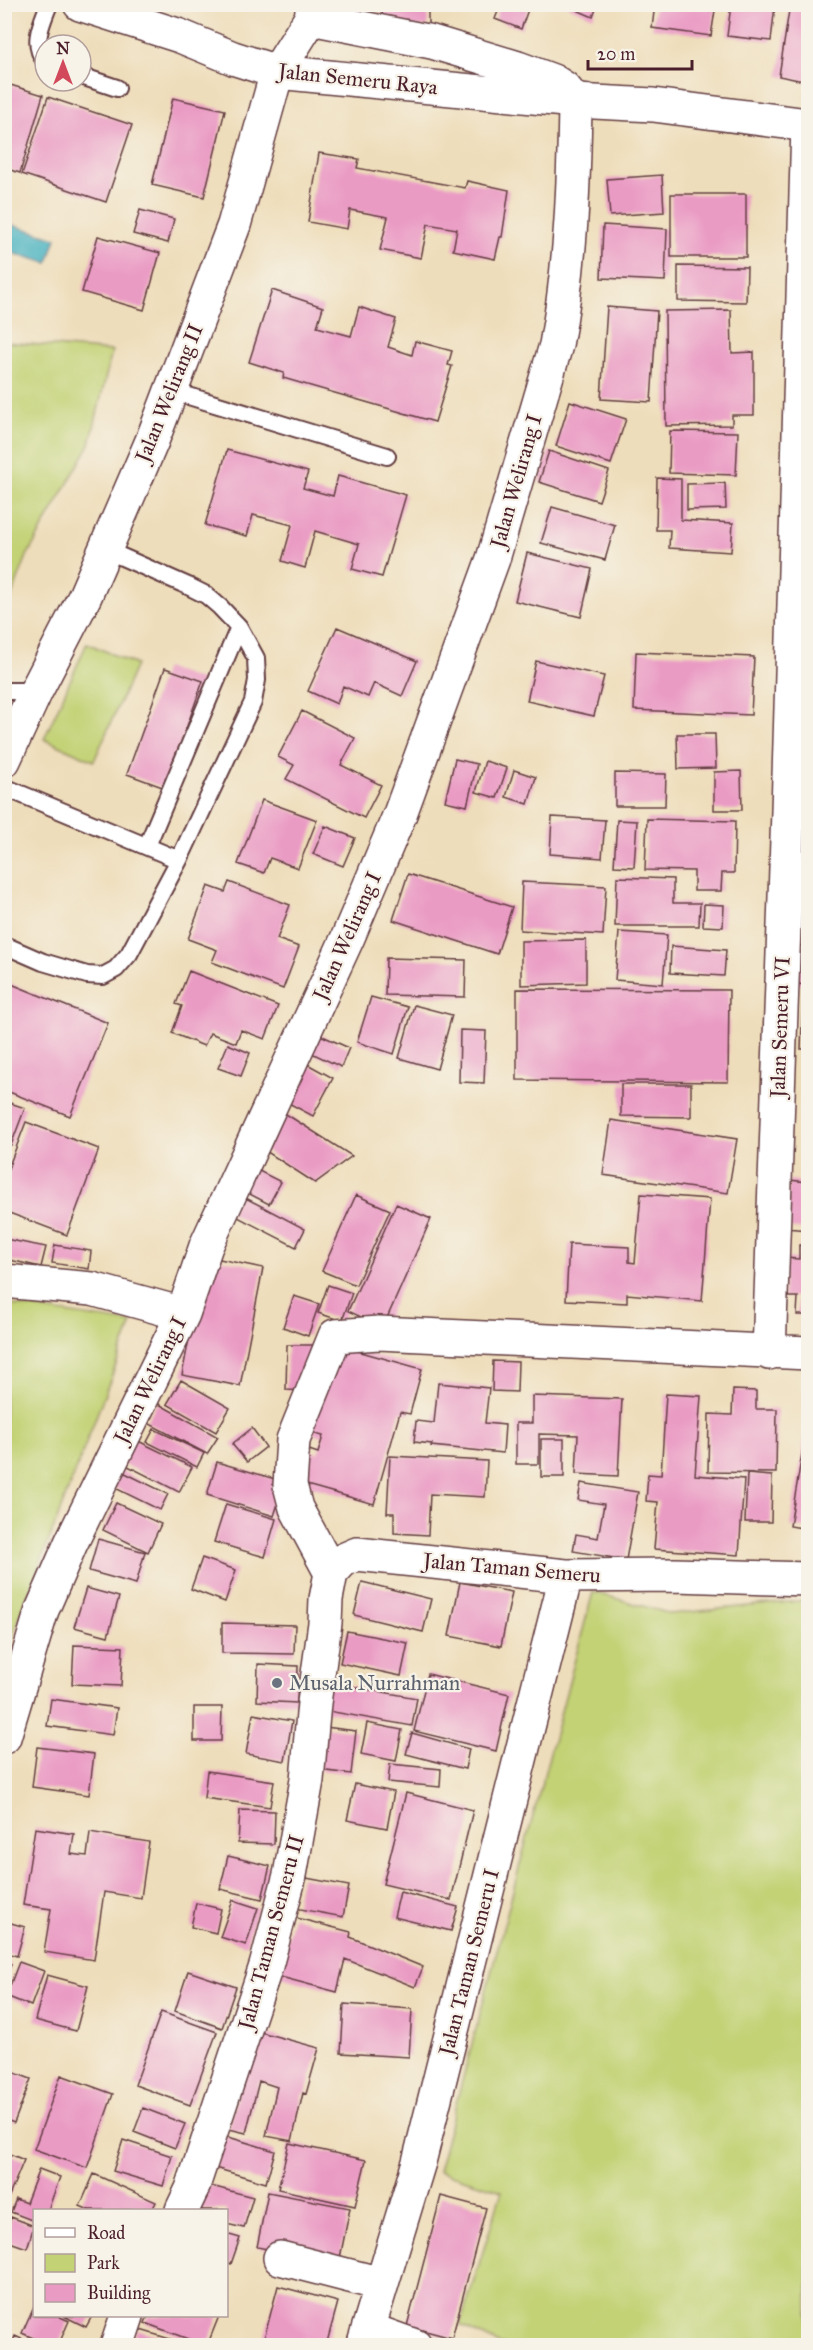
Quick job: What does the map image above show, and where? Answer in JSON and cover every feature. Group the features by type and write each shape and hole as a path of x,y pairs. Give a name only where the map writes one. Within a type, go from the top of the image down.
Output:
{"street":[{"name":"Jalan Semeru Raya","path":"80,4 180,36 233,58 277,72 575,101 653,105 808,125"},
{"name":"Jalan Semeru Raya","path":"312,11 432,42 518,68 553,81 564,88 575,101"},
{"name":"Jalan Welirang II","path":"4,760 36,691 81,605 152,441 234,225 277,72 312,11"},
{"name":"Jalan Welirang I","path":"4,1737 42,1610 71,1543 183,1314 206,1246 348,937 400,814 493,559 556,345 562,310 574,184 575,101"},
{"name":"Jalan Semeru VI","path":"769,1353 808,125"},
{"path":"4,1281 92,1289 183,1314"},
{"path":"331,1573 296,1508 290,1485 293,1440 335,1336 379,1333 769,1353 808,1353"},
{"name":"Jalan Taman Semeru","path":"331,1573 343,1560 357,1554 566,1576 675,1575 808,1579"},
{"name":"Jalan Taman Semeru II","path":"183,2209 192,2189 266,1966 290,1875 308,1780 314,1703 331,1573"},
{"name":"Jalan Taman Semeru I","path":"366,2337 419,2162 566,1576"},
{"path":"280,2258 381,2284"},
{"path":"117,2346 127,2317"},
{"path":"366,2337 415,2346"}],"lane":[{"path":"40,33 48,4"},
{"path":"93,80 117,88"},
{"path":"172,391 387,456"},
{"path":"4,945 43,962 87,975 103,976 116,969 129,954 179,860 253,702 257,680 255,658 239,627 206,595 104,549"},
{"path":"147,846 239,627"},
{"path":"4,691 36,691"},
{"path":"4,787 179,860"}],"green space":[{"path":"5,342 112,351 90,444 27,556 5,614"},
{"path":"87,643 136,665 94,761 44,739"},
{"path":"4,1304 132,1323 5,1655"},
{"path":"593,1592 671,1614 808,1600 808,2345 501,2345 460,2325 502,2191 438,2171"}],"water":[{"path":"5,223 56,238 48,263 5,251"}],"building":[{"path":"354,4 428,4 428,26 383,27 382,9 354,10"},
{"path":"501,4 530,4 521,29 495,19"},
{"path":"563,4 598,4 593,17"},
{"path":"655,4 716,4 711,36 652,28"},
{"path":"790,4 808,4 808,82 779,76"},
{"path":"731,5 775,5 771,41 727,36"},
{"path":"4,83 43,95 20,173 4,168"},
{"path":"48,97 132,125 106,202 22,174"},
{"path":"173,98 225,110 204,197 152,185"},
{"path":"319,153 359,159 357,168 465,188 467,181 509,190 502,237 500,237 495,259 453,250 457,229 428,224 421,258 380,250 388,217 350,210 347,229 308,222"},
{"path":"662,175 664,212 610,216 607,179"},
{"path":"671,194 746,194 746,257 671,257"},
{"path":"140,210 174,219 168,243 133,234"},
{"path":"603,225 667,229 665,281 601,278"},
{"path":"98,236 160,253 144,310 82,292"},
{"path":"678,266 747,267 746,302 678,301"},
{"path":"272,290 323,307 317,327 351,336 359,307 396,319 388,347 412,355 415,341 452,351 448,365 452,366 435,422 283,378 284,373 249,362"},
{"path":"607,307 657,311 651,402 601,399"},
{"path":"731,310 732,353 754,352 754,415 732,415 732,425 666,426 665,311"},
{"path":"570,401 626,419 611,464 556,446"},
{"path":"670,431 738,432 736,475 669,473"},
{"path":"227,450 308,472 303,488 333,496 338,476 406,495 382,577 352,569 359,544 315,531 305,568 282,561 292,525 253,515 247,536 205,525"},
{"path":"549,451 609,471 599,501 539,482"},
{"path":"657,478 681,479 681,520 733,523 731,552 669,548 670,530 656,530"},
{"path":"725,483 726,509 687,510 687,484"},
{"path":"552,507 615,525 605,560 541,543"},
{"path":"527,553 592,569 581,617 515,601"},
{"path":"337,627 417,661 402,696 374,683 368,697 343,686 337,704 308,691"},
{"path":"636,652 754,657 751,715 634,710"},
{"path":"536,661 604,676 594,716 527,701"},
{"path":"165,668 203,681 165,788 127,774"},
{"path":"302,711 355,738 341,765 381,785 364,818 286,779 294,765 278,757"},
{"path":"677,734 715,734 716,768 678,769"},
{"path":"807,743 808,778 804,778"},
{"path":"455,759 477,764 467,806 445,801"},
{"path":"485,761 507,768 497,798 476,792"},
{"path":"514,770 536,777 528,804 506,797"},
{"path":"741,771 742,810 714,810 714,772"},
{"path":"615,773 666,774 665,806 615,806"},
{"path":"262,800 317,820 298,868 270,858 264,873 238,864"},
{"path":"552,817 605,820 602,858 550,854"},
{"path":"647,819 735,821 734,873 722,873 721,891 694,891 694,871 645,870"},
{"path":"617,820 637,821 634,867 614,866"},
{"path":"325,826 355,838 343,866 313,854"},
{"path":"408,874 512,907 497,954 393,920"},
{"path":"617,877 673,879 673,903 700,903 699,926 615,926"},
{"path":"229,882 290,905 277,939 299,947 283,989 212,962 217,950 188,939 208,886 225,892"},
{"path":"522,882 606,886 603,935 520,930"},
{"path":"704,904 724,905 723,927 703,926"},
{"path":"619,932 667,935 663,984 615,980"},
{"path":"586,940 586,983 521,985 521,941"},
{"path":"788,945 808,946 808,985 785,983"},
{"path":"671,946 726,950 724,976 670,973"},
{"path":"386,958 466,960 465,997 385,995"},
{"path":"189,971 278,1006 265,1039 241,1030 236,1043 210,1033 204,1046 172,1033 182,1006 176,1004"},
{"path":"4,981 108,1023 70,1116 4,1090"},
{"path":"517,989 729,990 728,1082 517,1080"},
{"path":"803,995 808,996 808,1049 801,1049"},
{"path":"371,997 408,1007 394,1054 357,1042"},
{"path":"414,1005 452,1015 437,1069 399,1058"},
{"path":"307,1029 349,1048 341,1067 299,1047"},
{"path":"460,1030 486,1031 484,1083 459,1082"},
{"path":"228,1044 250,1053 241,1076 218,1068"},
{"path":"300,1060 333,1078 313,1116 279,1098"},
{"path":"807,1061 808,1116 804,1116"},
{"path":"621,1084 691,1084 691,1117 621,1116"},
{"path":"4,1101 25,1108 11,1145 4,1143"},
{"path":"278,1109 352,1156 315,1183 258,1146"},
{"path":"611,1120 737,1139 728,1193 603,1175"},
{"path":"26,1122 99,1149 67,1235 4,1211 4,1179"},
{"path":"804,1126 808,1126 808,1174 803,1174"},
{"path":"249,1166 281,1182 269,1204 238,1188"},
{"path":"789,1180 808,1182 808,1230 786,1228"},
{"path":"641,1194 710,1199 702,1301 627,1294 627,1303 566,1300 569,1244 629,1247 629,1262 635,1263"},
{"path":"240,1195 305,1229 296,1247 230,1213"},
{"path":"356,1195 390,1210 356,1285 322,1271"},
{"path":"396,1204 431,1219 383,1327 348,1311"},
{"path":"5,1239 46,1247 41,1267 5,1259"},
{"path":"55,1245 91,1251 89,1269 52,1263"},
{"path":"799,1245 808,1246 808,1315 797,1315 798,1297 784,1297 785,1258 799,1259"},
{"path":"205,1256 263,1268 240,1386 182,1375"},
{"path":"328,1285 352,1293 342,1321 318,1313"},
{"path":"294,1296 319,1304 308,1336 283,1327"},
{"path":"287,1345 313,1345 312,1391 286,1390"},
{"path":"336,1345 422,1369 410,1414 400,1412 374,1504 296,1482 306,1449 318,1453 323,1436 311,1433"},
{"path":"493,1361 518,1362 517,1392 492,1391"},
{"path":"181,1380 230,1408 216,1432 167,1404"},
{"path":"438,1383 489,1388 485,1423 505,1425 503,1453 431,1446 432,1444 414,1442 416,1421 434,1423"},
{"path":"733,1390 756,1391 756,1409 777,1409 776,1473 708,1472 709,1414 732,1415"},
{"path":"666,1394 701,1396 695,1475 744,1479 739,1555 654,1549 658,1502 646,1501 648,1474 661,1475"},
{"path":"532,1396 622,1399 618,1476 576,1474 578,1435 539,1434 539,1464 516,1464 516,1423 532,1423"},
{"path":"157,1403 218,1437 207,1454 146,1422"},
{"path":"808,1424 808,1529 790,1526"},
{"path":"252,1428 266,1447 247,1462 232,1444"},
{"path":"154,1429 204,1453 197,1467 147,1442"},
{"path":"132,1438 192,1467 179,1492 120,1462"},
{"path":"541,1439 564,1439 564,1477 541,1477"},
{"path":"390,1456 487,1461 485,1497 430,1494 428,1535 394,1533 394,1513 387,1513"},
{"path":"217,1462 285,1482 274,1516 207,1495"},
{"path":"119,1470 168,1494 160,1510 111,1486"},
{"path":"747,1474 772,1476 771,1522 745,1522"},
{"path":"581,1483 638,1492 626,1560 573,1551 576,1534 598,1538 604,1504 578,1500"},
{"path":"116,1503 161,1524 148,1552 103,1530"},
{"path":"226,1504 276,1519 265,1557 214,1542"},
{"path":"98,1539 145,1552 136,1584 89,1571"},
{"path":"202,1558 236,1570 225,1602 191,1589"},
{"path":"362,1582 431,1599 423,1632 354,1615"},
{"path":"460,1582 512,1592 501,1646 449,1636"},
{"path":"86,1588 119,1597 108,1636 74,1627"},
{"path":"222,1623 295,1625 294,1654 222,1653"},
{"path":"347,1631 408,1643 401,1676 340,1663"},
{"path":"74,1645 123,1647 121,1686 72,1684"},
{"name":"Musala Nurrahman","path":"258,1664 298,1666 297,1703 257,1701"},
{"path":"428,1674 509,1694 496,1751 414,1731"},
{"path":"326,1682 417,1698 412,1726 322,1710"},
{"path":"51,1699 117,1708 113,1735 47,1726"},
{"path":"194,1707 222,1707 221,1741 194,1741"},
{"path":"253,1714 292,1721 285,1761 246,1754"},
{"path":"367,1723 402,1730 396,1761 361,1754"},
{"path":"325,1727 356,1731 351,1774 319,1770"},
{"path":"412,1733 469,1749 465,1769 406,1754"},
{"path":"37,1747 94,1754 89,1795 32,1787"},
{"path":"390,1764 441,1769 440,1787 388,1782"},
{"path":"207,1771 274,1781 270,1807 204,1798"},
{"path":"355,1784 394,1792 387,1828 347,1820"},
{"path":"406,1793 473,1810 451,1900 383,1884"},
{"path":"240,1810 275,1811 274,1844 238,1843"},
{"path":"35,1828 74,1834 71,1854 87,1856 90,1832 149,1842 141,1898 104,1892 94,1960 44,1952 51,1909 23,1905"},
{"path":"228,1856 270,1866 262,1899 220,1889"},
{"path":"301,1877 349,1886 343,1917 295,1908"},
{"path":"400,1892 458,1907 451,1931 394,1917"},
{"path":"233,1900 258,1908 246,1945 220,1937"},
{"path":"196,1903 221,1909 216,1933 191,1927"},
{"path":"293,1917 351,1932 350,1937 423,1967 415,1987 345,1959 337,1992 277,1976"},
{"path":"4,1921 25,1927 17,1956 4,1952"},
{"path":"4,1961 11,1964 5,1980 4,1980"},
{"path":"19,1962 44,1971 31,2006 6,1996"},
{"path":"188,1971 236,1987 222,2028 175,2011"},
{"path":"47,1975 88,1986 76,2031 35,2020"},
{"path":"344,2004 412,2009 409,2057 341,2053"},
{"path":"161,2012 217,2032 190,2105 135,2085"},
{"path":"253,2030 319,2048 306,2094 303,2093 292,2141 266,2136 277,2087 259,2081 246,2133 229,2129"},
{"path":"4,2069 31,2079 14,2123 4,2119"},
{"path":"61,2075 113,2094 87,2168 34,2149"},
{"path":"143,2108 185,2124 175,2148 134,2132"},
{"path":"225,2136 275,2151 266,2183 215,2168"},
{"path":"123,2140 172,2156 163,2186 113,2171"},
{"path":"289,2143 366,2160 355,2206 278,2189"},
{"path":"5,2152 24,2160 9,2196 5,2194"},
{"path":"39,2169 60,2177 48,2209 33,2209 33,2221 11,2212 16,2199 26,2203"},
{"path":"94,2174 156,2202 152,2209 87,2209 80,2206"},
{"path":"200,2183 253,2197 244,2228 228,2224 228,2209 193,2209"},
{"path":"268,2192 350,2208 339,2263 257,2247"},
{"path":"441,2196 486,2208 452,2338 407,2326"},
{"path":"11,2217 33,2226 27,2248 4,2240"},
{"path":"228,2235 240,2238 231,2264 228,2263"},
{"path":"278,2286 338,2302 326,2346 262,2346"},
{"path":"33,2308 33,2317 60,2317 69,2321 58,2346 51,2346 22,2333"},
{"path":"66,2317 91,2317 86,2327"},
{"path":"148,2317 219,2317 207,2346 145,2323"},
{"path":"137,2329 190,2345 190,2346 132,2346"},
{"path":"15,2336 37,2346 11,2346"}],"place":[{"name":"Musala Nurrahman","path":"277,1683"}]}
